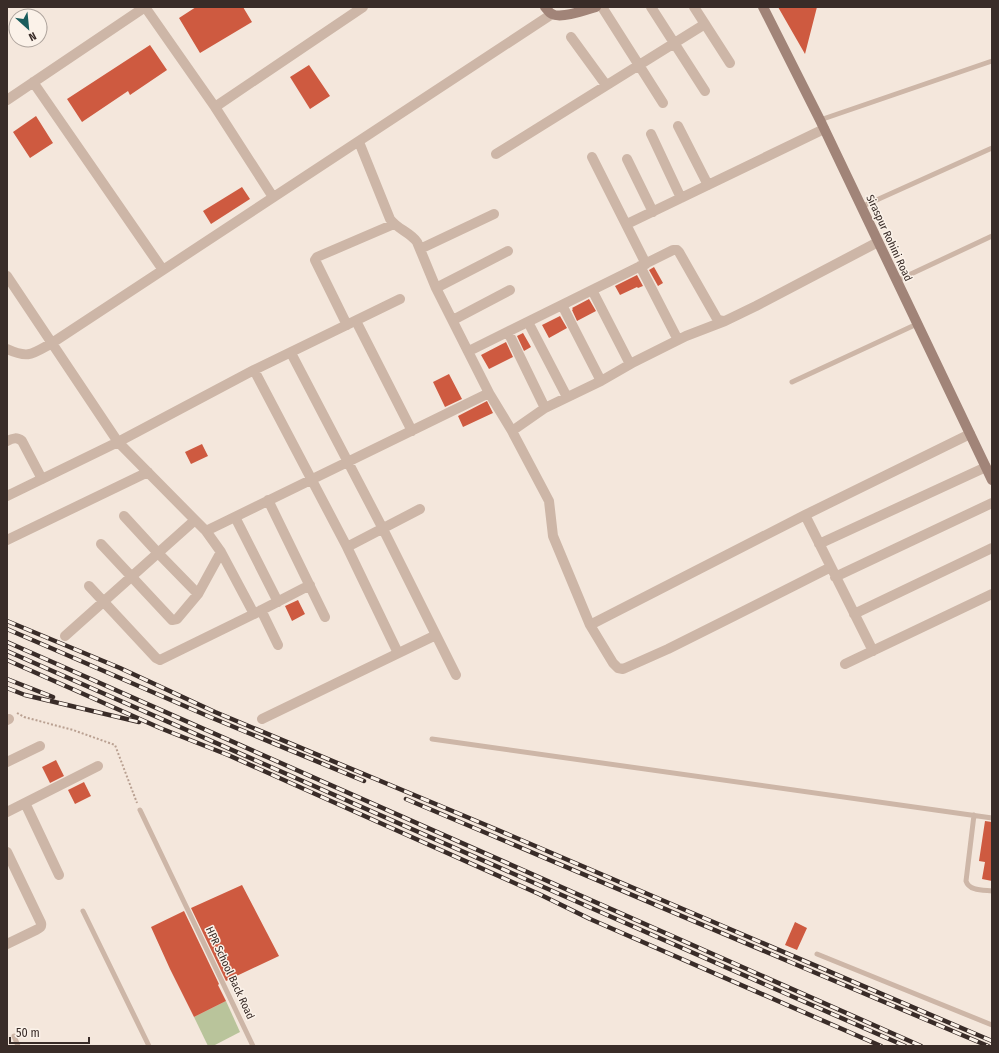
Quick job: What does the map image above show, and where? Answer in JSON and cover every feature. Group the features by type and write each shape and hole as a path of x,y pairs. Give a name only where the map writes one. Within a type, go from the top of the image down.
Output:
{"street":[{"path":"7,100 145,7 215,106 273,197"},
{"path":"215,106 363,7"},
{"path":"7,349 22,355 28,355 35,353 52,343 359,142 548,10 558,15 577,13 596,7"},
{"path":"602,7 663,103"},
{"path":"651,7 706,91"},
{"path":"694,7 730,63"},
{"name":"Siraspur Rohini Road","path":"763,7 822,124 992,480"},
{"path":"496,154 705,24"},
{"path":"571,37 606,85"},
{"path":"33,82 163,270"},
{"path":"627,224 708,185 822,124"},
{"path":"678,126 708,185"},
{"path":"651,134 681,198"},
{"path":"359,142 390,218 394,224 415,239 436,288 489,393 512,431 549,502 553,536 590,625 613,663 618,668 623,669 668,649 732,618 830,567"},
{"path":"592,157 627,224 643,265 678,340"},
{"path":"627,159 653,212"},
{"path":"420,250 494,214"},
{"path":"394,224 315,259 315,261 352,323 412,431"},
{"path":"512,431 545,408 566,397 601,381 630,364 686,336 756,306 878,242"},
{"path":"469,352 673,250 677,250 718,320 724,321"},
{"path":"436,288 508,251"},
{"path":"7,276 118,442 206,531 221,552 278,645"},
{"path":"453,320 510,290"},
{"path":"592,290 630,364"},
{"path":"7,496 118,442 254,370 400,299"},
{"path":"562,305 601,381"},
{"path":"528,322 566,397"},
{"path":"508,332 545,408"},
{"path":"291,353 456,675"},
{"path":"254,370 347,547 398,653"},
{"path":"206,531 489,393"},
{"path":"590,625 805,515 970,434"},
{"path":"7,441 14,438 22,441 42,479"},
{"path":"819,544 986,467"},
{"path":"7,540 148,472"},
{"path":"268,500 325,617"},
{"path":"835,577 992,502"},
{"path":"347,547 420,510"},
{"path":"805,515 873,651"},
{"path":"124,516 198,594"},
{"path":"235,517 278,602"},
{"path":"66,636 196,520"},
{"path":"101,544 172,620 177,619 198,594 221,552"},
{"path":"854,614 992,548"},
{"path":"89,586 156,658 160,660 310,585"},
{"path":"845,664 992,594"},
{"path":"262,718 436,635"},
{"path":"7,762 40,746"},
{"path":"7,812 98,766"},
{"path":"25,803 59,874"},
{"path":"7,852 42,923 40,928 7,944"}],"lane":[{"path":"822,124 992,61"},
{"path":"861,207 992,148"},
{"path":"896,280 992,236"},
{"path":"792,382 917,324"},
{"path":"432,739 992,818"},
{"name":"HPR School Back Road","path":"140,810 253,1046"},
{"path":"974,815 966,881 967,885 972,888 992,891"},
{"path":"83,911 149,1046"},
{"path":"817,954 992,1025"},
{"path":"14,1036 18,1046"}],"path":[{"path":"24,717 73,730 115,745 140,810"}],"green space":[{"path":"226,1001 240,1032 213,1046 208,1046 194,1017"}],"building":[{"path":"196,7 243,7 252,22 200,53 179,18"},
{"path":"778,7 817,7 805,54"},
{"path":"150,45 167,70 130,95 128,91 82,122 67,99"},
{"path":"309,65 330,96 310,109 290,77"},
{"path":"36,116 53,143 30,158 13,132"},
{"path":"242,187 250,199 211,224 203,211"},
{"path":"654,267 663,283 658,286 649,270"},
{"path":"637,275 643,286 637,287 620,295 615,286"},
{"path":"589,299 596,311 577,321 572,308"},
{"path":"560,316 567,328 549,338 542,325"},
{"path":"523,333 531,347 524,351 517,336"},
{"path":"506,342 513,357 489,369 481,355"},
{"path":"449,374 462,399 445,407 433,382"},
{"path":"487,401 493,413 463,427 458,416"},
{"path":"202,444 208,456 191,464 185,452"},
{"path":"298,600 305,614 292,621 285,606"},
{"path":"56,760 64,776 50,783 42,767"},
{"path":"84,782 91,796 75,804 68,790"},
{"path":"985,821 992,822 992,881 982,879 985,862 979,861"},
{"path":"242,885 279,956 226,981 191,908"},
{"path":"184,911 226,1001 194,1017 151,927"},
{"path":"795,922 807,928 797,950 785,945"}],"railway":[{"path":"7,621 120,668 215,712 486,825 992,1041"},
{"path":"7,629 210,717 364,781"},
{"path":"7,642 921,1046"},
{"path":"7,651 905,1046"},
{"path":"7,660 160,728 228,755 539,894 590,919 881,1046"},
{"path":"7,679 53,697"},
{"path":"7,688 25,695 139,722"},
{"path":"406,799 988,1046"}]}
